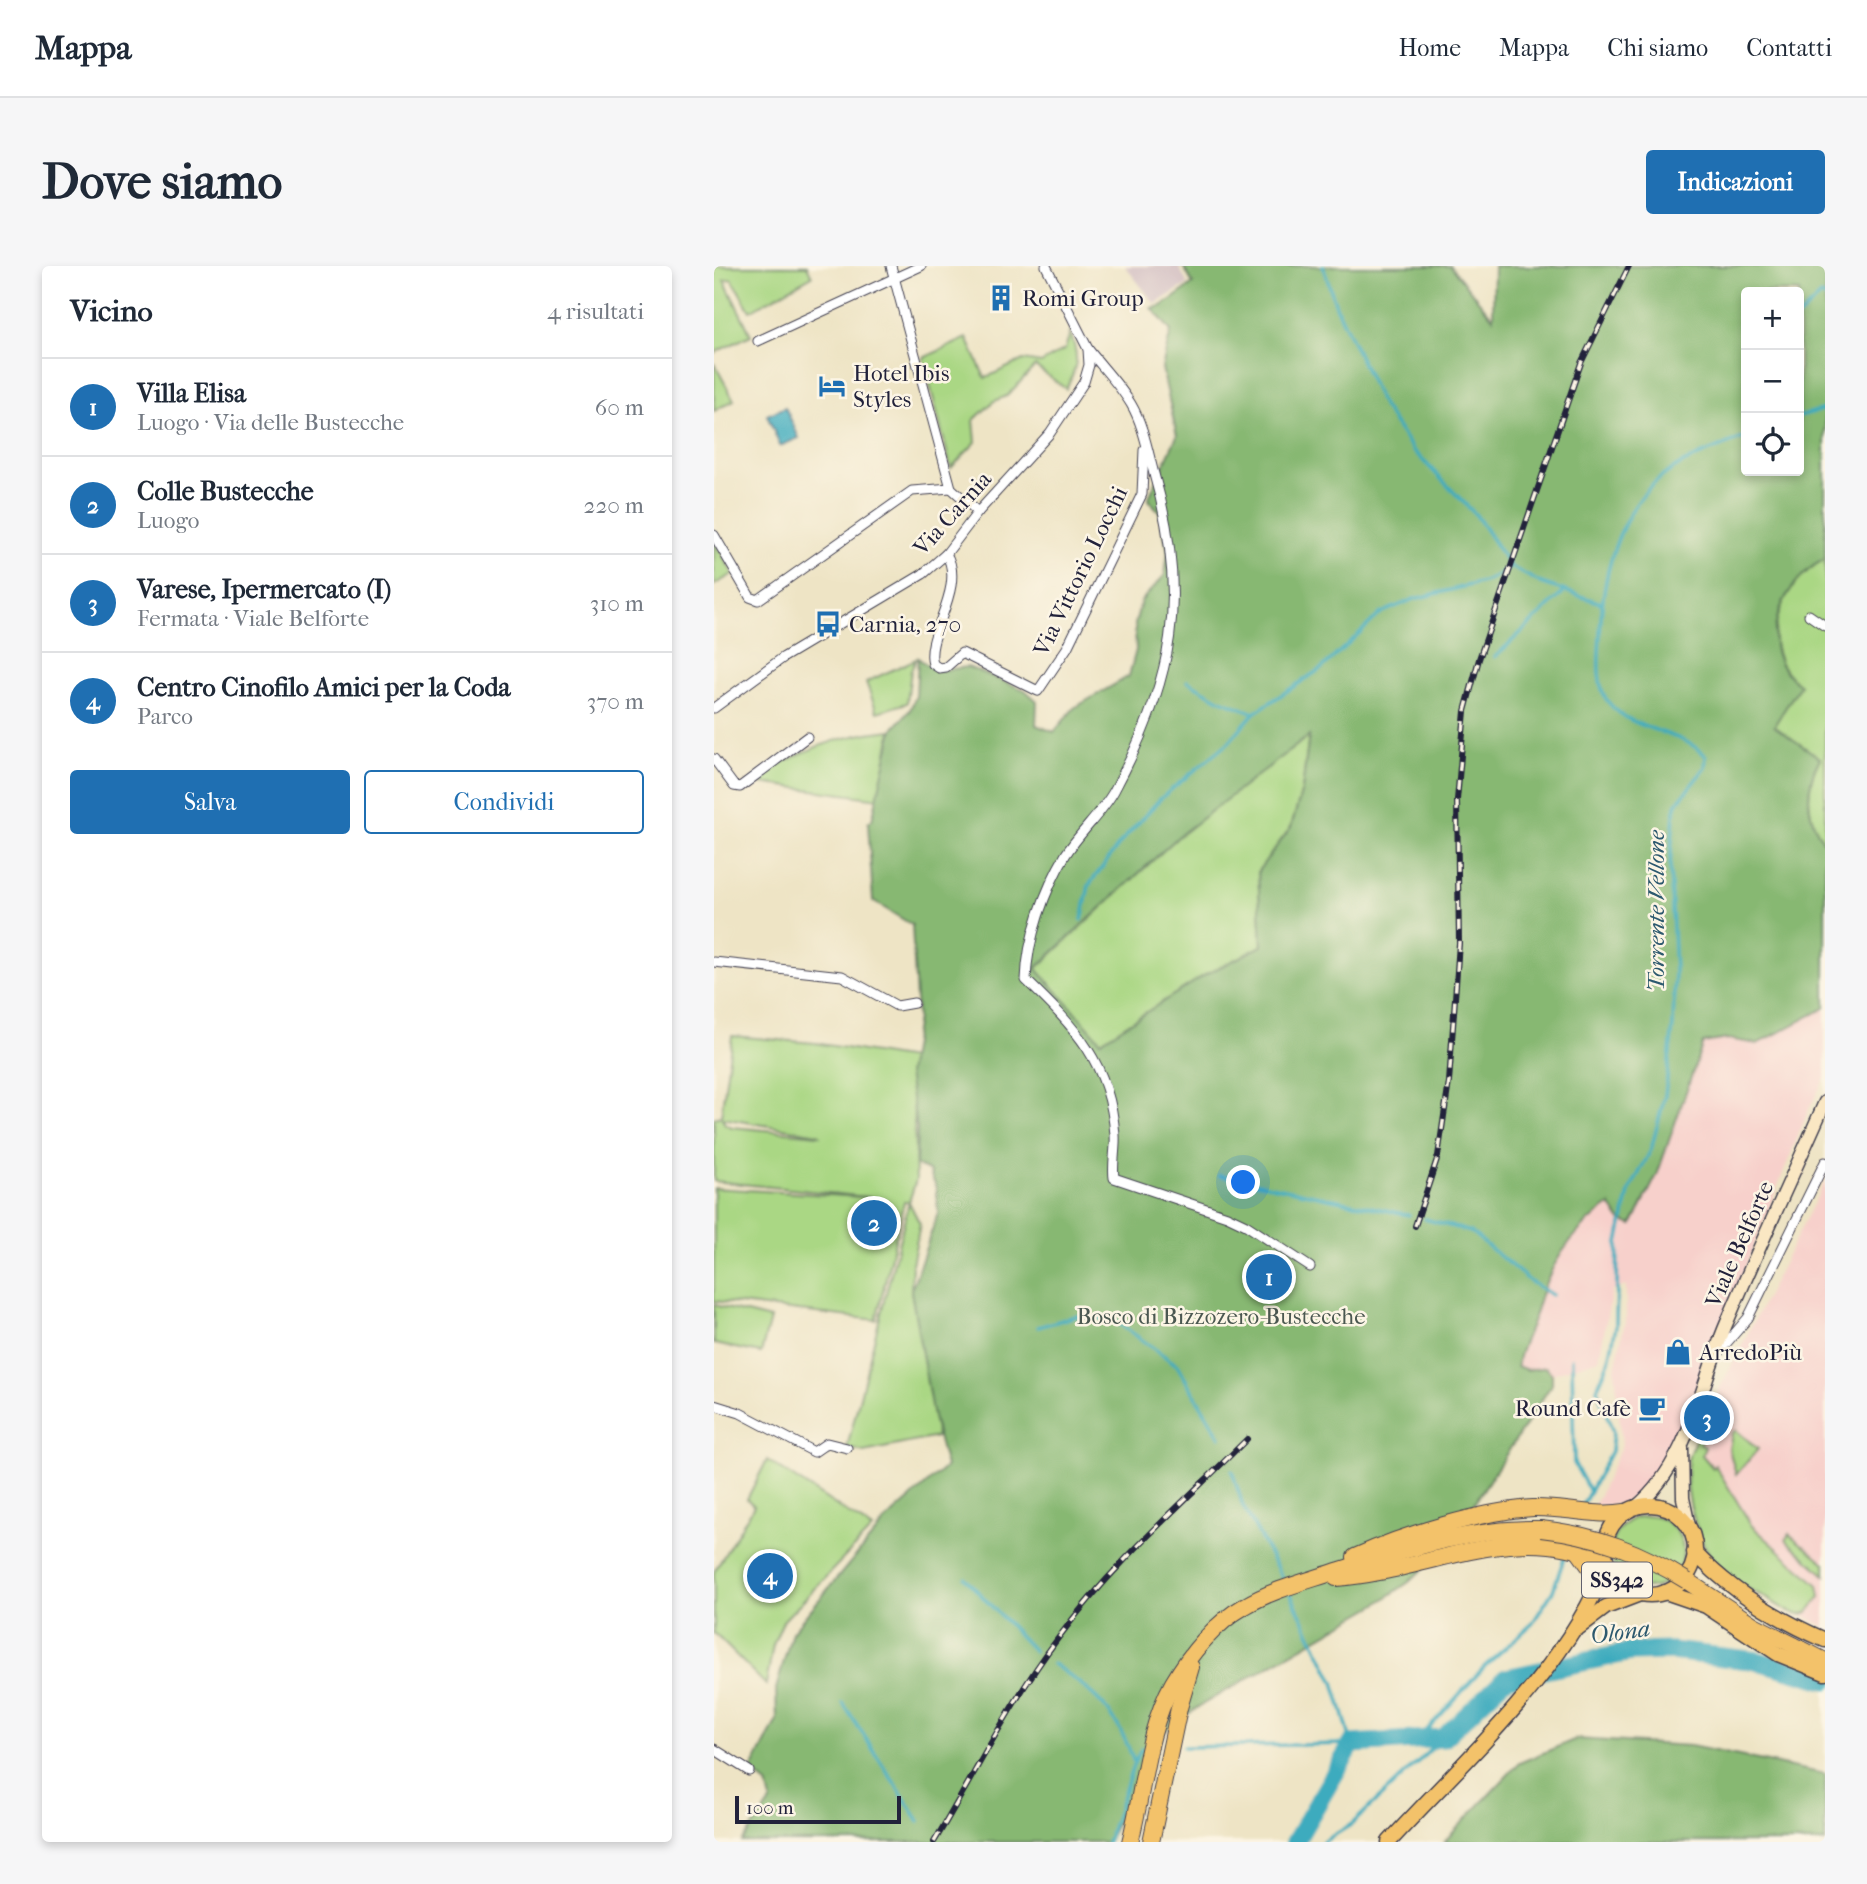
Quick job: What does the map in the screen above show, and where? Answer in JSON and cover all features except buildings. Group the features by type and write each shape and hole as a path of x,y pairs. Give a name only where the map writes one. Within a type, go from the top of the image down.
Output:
{"highway":[{"path":"1130,1842 1153,1732 1172,1684 1222,1623 1244,1606 1309,1580 1371,1549 1465,1520 1534,1508 1590,1513 1631,1509"},
{"path":"1309,1580 1427,1545 1482,1532 1519,1528 1562,1531 1609,1541 1650,1558 1755,1625 1825,1661"},
{"path":"1309,1580 1354,1577 1516,1543 1575,1548 1607,1562"},
{"path":"1575,1548 1592,1566 1600,1581"},
{"path":"1152,1842 1186,1679 1201,1646"}],"main road":[{"name":"Viale Belforte","path":"1631,1509 1665,1479 1682,1445 1711,1361 1825,1102"},
{"name":"Viale Belforte","path":"1682,1445 1683,1498 1690,1531"},
{"path":"1631,1509 1654,1505 1668,1508 1679,1516 1690,1531 1694,1552 1739,1591 1791,1624 1825,1640"},
{"name":"SS342","path":"1631,1509 1608,1534 1607,1562 1621,1585 1640,1594 1665,1592 1686,1576 1694,1552"},
{"path":"1389,1842 1522,1697 1569,1636 1600,1581 1607,1562"},
{"path":"1665,1592 1706,1606 1778,1654 1825,1673"},
{"path":"1569,1636 1606,1607 1640,1594"}],"street":[{"path":"891,266 951,488 978,512"},
{"path":"758,341 921,266"},
{"path":"1046,266 1088,349 1132,405 1144,438 1168,527 1173,563 1168,658 1155,704 1113,792 1067,853 1052,884 1030,945 1026,979 1089,1048 1101,1071 1111,1101 1115,1138 1114,1178 1246,1224 1310,1267"},
{"name":"Via Carnia","path":"714,708 784,657 923,574 946,554 978,512 1050,433 1084,382 1089,365 1088,349"},
{"name":"Via Vittorio Locchi","path":"946,554 951,563 949,590 943,619 931,652 933,664 939,668 946,667 962,653 1038,691 1067,648 1142,494 1144,438"},
{"path":"714,535 750,597 758,600 912,491 951,488"},
{"path":"1809,615 1825,626"},
{"path":"714,759 734,786 740,787 807,737"},
{"path":"714,962 842,976 897,1006 914,1003"},
{"path":"1711,1361 1748,1318 1825,1162"},
{"path":"714,1405 740,1413 814,1452 827,1443 847,1448"},
{"path":"714,1749 749,1771"}],"shaded area":[{"path":"1125,266 1178,266 1188,284 1155,304"},
{"path":"1825,1008 1825,1078 1809,1109 1677,1435 1654,1481 1623,1504 1594,1506 1622,1445 1615,1369 1626,1317 1626,1286 1612,1291 1599,1359 1552,1374 1545,1367 1527,1370 1517,1366 1537,1299 1567,1241 1589,1219 1610,1205 1620,1220 1632,1224 1657,1175 1703,1043 1728,1039 1757,1043"},
{"path":"1825,1181 1825,1628 1746,1581 1697,1501 1702,1437 1715,1398"}],"green space":[{"path":"714,266 807,266 812,276 750,311 732,279 724,280 751,335 714,353"},
{"name":"Bosco di Bizzozero-Bustecche","path":"1183,266 1450,266 1493,318 1494,266 1825,266 1825,559 1795,584 1784,600 1777,618 1777,654 1785,671 1800,685 1774,726 1820,758 1811,780 1809,802 1814,823 1825,844 1825,1008 1757,1044 1728,1039 1703,1043 1657,1175 1632,1225 1620,1220 1610,1205 1583,1227 1553,1267 1517,1366 1527,1370 1546,1367 1552,1374 1552,1384 1447,1545 1409,1582 1377,1604 1198,1707 1164,1732 1107,1842 742,1842 771,1801 767,1784 751,1771 777,1720 776,1689 792,1632 885,1521 946,1467 933,1417 911,1291 938,1213 936,1186 929,1171 916,1165 917,1128 908,1074 917,1018 912,925 873,901 868,823 872,820 893,729 910,710 916,696 918,658 935,671 968,667 1025,690 1037,701 1036,725 1054,732 1074,708 1129,676 1136,650 1135,624 1141,601 1165,575 1168,551 1159,511 1148,499 1177,436 1162,368 1171,331 1152,308 1162,306 1193,284","holes":["1309,736 1302,790 1291,827 1258,871 1262,946 1208,973 1101,1041 1036,968 1179,836"]},
{"path":"1070,333 1076,362 1066,389 1035,366 1007,396 994,401 974,420 976,442 951,468 923,358 967,338 985,378 1023,360 1041,363 1065,349"},
{"path":"714,363 734,400 714,411"},
{"path":"714,541 733,574 714,585"},
{"path":"1825,559 1825,844 1814,823 1809,802 1811,780 1820,758 1773,726 1800,685 1785,670 1777,654 1775,636 1778,618 1795,583"},
{"path":"916,659 911,670 907,703 877,712 866,682"},
{"path":"891,730 879,799 753,782 801,753 818,746 872,732"},
{"path":"1309,735 1302,790 1291,827 1258,871 1262,946 1208,973 1101,1041 1036,969 1179,836"},
{"path":"732,1036 815,1043 912,1059 916,1180 909,1202 904,1202 876,1320 714,1301 714,1188 877,1198 714,1181 714,1118 721,1116","holes":["722,1118 818,1134 732,1127 725,1124"]},
{"path":"909,1202 920,1224 912,1264 911,1291 937,1437 864,1452 847,1448"},
{"path":"714,1305 770,1319 761,1353 714,1344"},
{"path":"1701,1427 1707,1429 1700,1444 1705,1447 1702,1455 1713,1468 1715,1465 1752,1526 1818,1585 1820,1597 1808,1612 1791,1612 1740,1585 1723,1573 1704,1545 1693,1517 1687,1473 1689,1456"},
{"path":"1736,1430 1758,1449 1736,1475 1729,1449 1732,1433"},
{"path":"767,1460 872,1529 783,1621 773,1645 766,1685 714,1633 714,1572 754,1506 747,1499"},
{"path":"1654,1516 1673,1526 1681,1538 1681,1566 1673,1578 1661,1586 1640,1588 1621,1578 1613,1566 1611,1545 1621,1526 1633,1518"},
{"path":"1789,1534 1825,1563 1825,1575 1789,1543 1786,1539"},
{"path":"1576,1739 1691,1746 1825,1774 1825,1842 1444,1842 1519,1763"}],"water":[{"path":"785,407 799,438 780,446 767,415"}],"waterway":[{"path":"1323,266 1336,306 1382,405 1413,450 1476,515 1510,566"},
{"path":"1804,311 1821,295 1825,297"},
{"name":"Torrente Vellone","path":"1804,415 1825,409"},
{"name":"Torrente Vellone","path":"1581,1508 1611,1451 1613,1432 1597,1389 1609,1361 1616,1326 1618,1243 1629,1192 1651,1150 1665,1095 1673,1026 1675,971 1670,866 1674,814 1677,803 1705,768 1706,756 1683,741 1631,720 1609,703 1600,680 1599,661 1604,593 1622,530 1644,494 1668,472 1741,439"},
{"path":"1082,920 1089,885 1121,842 1161,798 1228,743 1254,713 1322,668 1381,613 1414,599 1487,581 1511,567 1541,583 1601,603"},
{"path":"1495,657 1565,591"},
{"path":"1187,681 1219,699 1254,713"},
{"path":"1219,1175 1409,1215"},
{"path":"1425,1219 1471,1232 1531,1282 1552,1295"},
{"path":"1038,1327 1076,1316 1114,1320 1177,1365 1220,1437"},
{"path":"1572,1359 1574,1463 1590,1492"},
{"path":"1232,1471 1243,1506 1286,1584"},
{"path":"1418,1740 1485,1666 1532,1624 1553,1591 1566,1552"},
{"path":"965,1578 1034,1651"},
{"path":"1184,1747 1352,1744 1334,1682 1289,1591"},
{"name":"Olona","path":"1295,1842 1352,1744 1443,1738 1506,1678 1631,1652 1671,1651 1758,1661 1825,1680"},
{"path":"1053,1664 1082,1685 1104,1706 1121,1731 1134,1763"},
{"path":"843,1703 919,1821"},
{"path":"1323,1842 1352,1824 1443,1738"},
{"path":"1107,1842 1134,1763 1142,1748"}],"railway":[{"path":"1415,1226 1438,1156 1449,1082 1459,943 1457,800 1465,711 1479,659 1581,363 1629,266"},
{"path":"934,1842 1009,1712 1059,1637 1125,1559 1247,1439"}],"place":[{"name":"Romi Group","path":"1001,298"},
{"name":"Hotel Ibis Styles","path":"832,386"},
{"name":"Carnia, 270","path":"828,624"},
{"name":"Colle Bustecche","path":"874,1223"},
{"name":"Villa Elisa","path":"1269,1277"},
{"name":"ArredoPiù","path":"1678,1352"},
{"name":"Round Cafè","path":"1652,1408"},
{"name":"Varese, Ipermercato (I)","path":"1707,1418"},
{"name":"Centro Cinofilo Amici per la Coda","path":"770,1576"}]}
